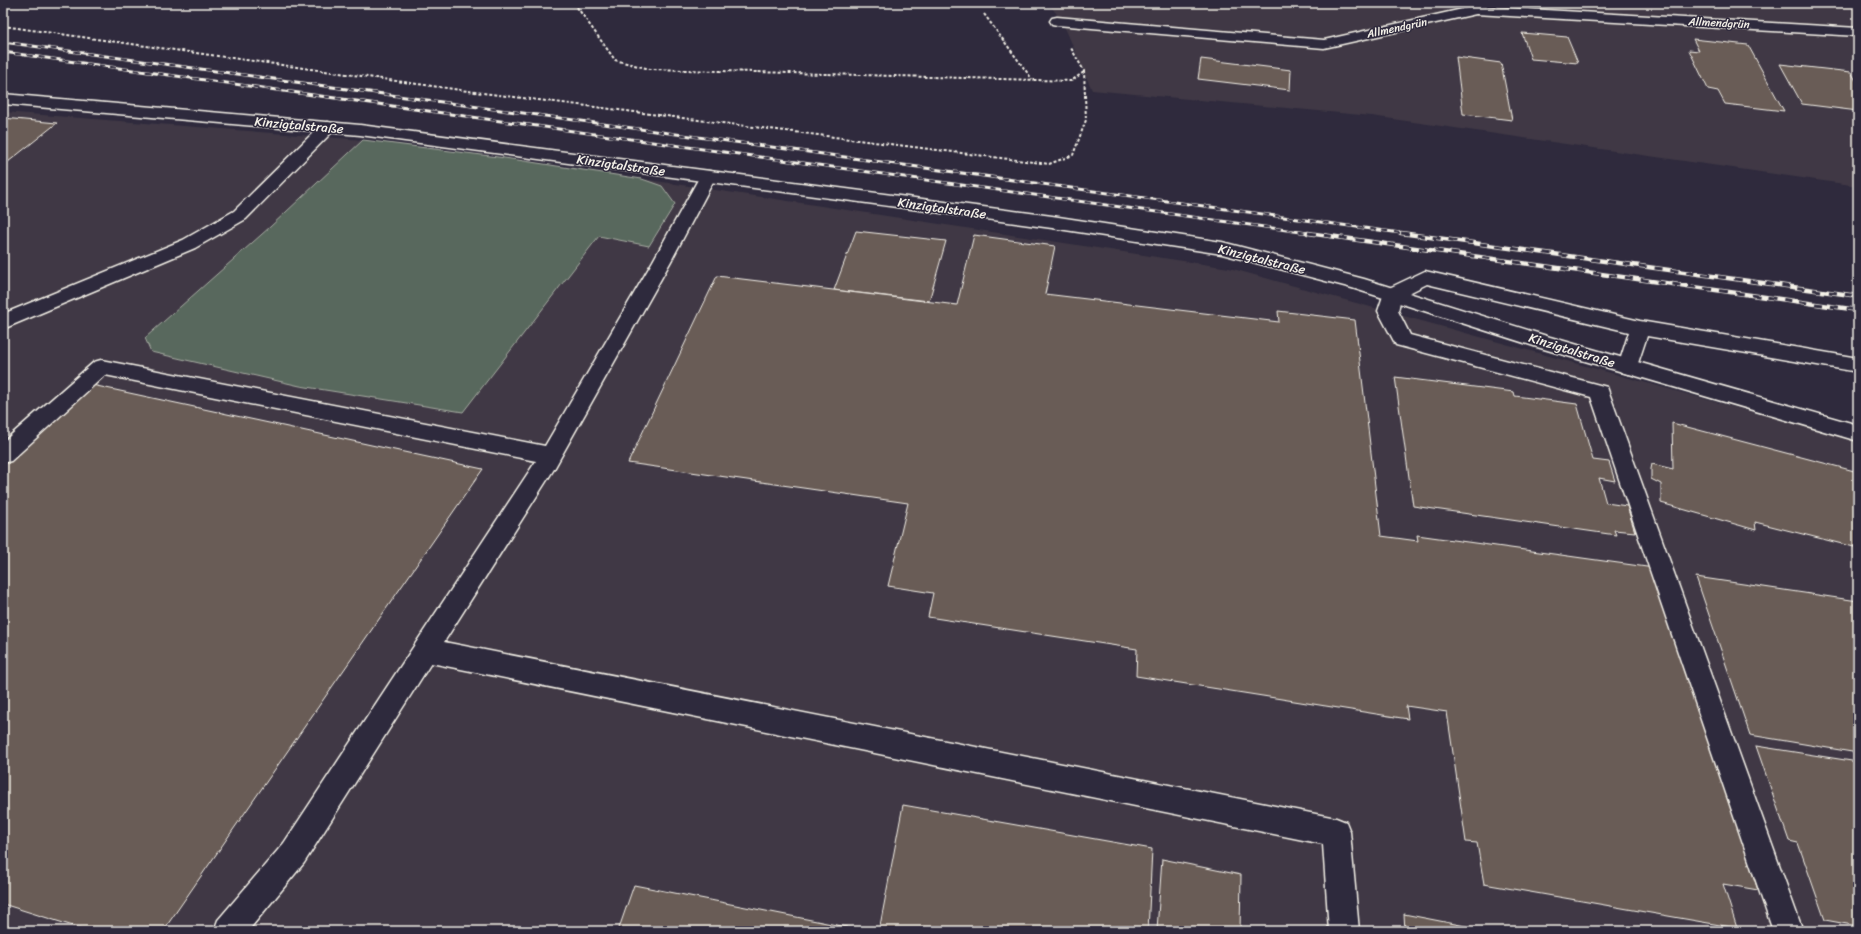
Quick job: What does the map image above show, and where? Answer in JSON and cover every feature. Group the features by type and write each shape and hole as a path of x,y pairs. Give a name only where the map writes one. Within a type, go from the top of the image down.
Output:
{"main road":[{"name":"Allmendgrün","path":"1057,21 1324,44 1476,10 1858,32"},
{"name":"Kinzigtalstraße","path":"3,99 360,130 1052,222 1222,248 1357,283 1628,367 1858,433"},
{"path":"3,322 189,244 240,215 328,127"},
{"path":"229,931 294,853 550,455 662,261 708,176"},
{"path":"1788,931 1600,392 1403,340 1388,311 1392,294 1425,277 1640,328 1858,365"},
{"path":"1628,367 1640,328"},
{"path":"3,455 101,367 550,455"},
{"path":"425,650 1336,832 1344,931"}],"path":[{"path":"574,3 615,60 650,69 1071,81 1084,71"},
{"path":"984,14 1032,80"},
{"path":"3,26 475,92 1049,164 1073,155 1086,120 1084,71 1057,21"}],"shaded area":[{"path":"1048,3 1858,3 1858,186 1372,116 1092,90 1066,30"},
{"path":"3,112 363,140 498,157 1229,268 1858,441 1858,931 3,931"}],"green space":[{"path":"363,140 498,157 642,179 662,186 675,204 649,246 599,236 463,412 300,386 151,352 145,338 270,227"}],"building":[{"path":"1522,33 1567,37 1578,63 1531,59"},
{"path":"1693,39 1748,45 1784,111 1725,104 1718,91 1708,89 1689,50 1699,51"},
{"path":"1456,57 1501,63 1512,120 1463,114"},
{"path":"1201,59 1291,70 1290,90 1198,79"},
{"path":"1780,64 1851,72 1858,84 1858,111 1802,104"},
{"path":"3,118 57,123 3,166"},
{"path":"856,231 946,241 929,301 834,290"},
{"path":"974,235 1055,246 1045,294 1279,322 1278,311 1355,320 1381,536 1418,541 1417,535 1654,568 1758,890 1723,884 1737,928 1484,884 1477,843 1466,842 1447,712 1406,706 1408,719 1136,676 1137,649 928,617 933,593 888,586 908,503 628,463 717,276 957,305"},
{"path":"1395,377 1514,392 1515,396 1577,404 1593,460 1609,462 1615,481 1599,478 1606,503 1627,506 1635,532 1614,530 1616,535 1413,506"},
{"path":"92,385 483,469 163,931 89,931 3,904 3,467"},
{"path":"1672,423 1858,472 1858,548 1755,522 1756,530 1661,503 1661,484 1651,479 1651,469 1652,464 1673,469"},
{"path":"1696,577 1858,601 1858,753 1750,735"},
{"path":"1756,746 1858,762 1858,926 1825,920 1798,843 1789,841"},
{"path":"903,805 1152,849 1148,931 879,931"},
{"path":"1162,859 1241,875 1240,931 1157,930"},
{"path":"634,885 857,929 856,931 618,931"},
{"path":"1404,914 1491,931 1405,931"}],"railway":[{"path":"3,42 1408,234"},
{"path":"3,52 1315,234"},
{"path":"1308,233 1858,310"},
{"path":"1401,233 1858,296"}]}
